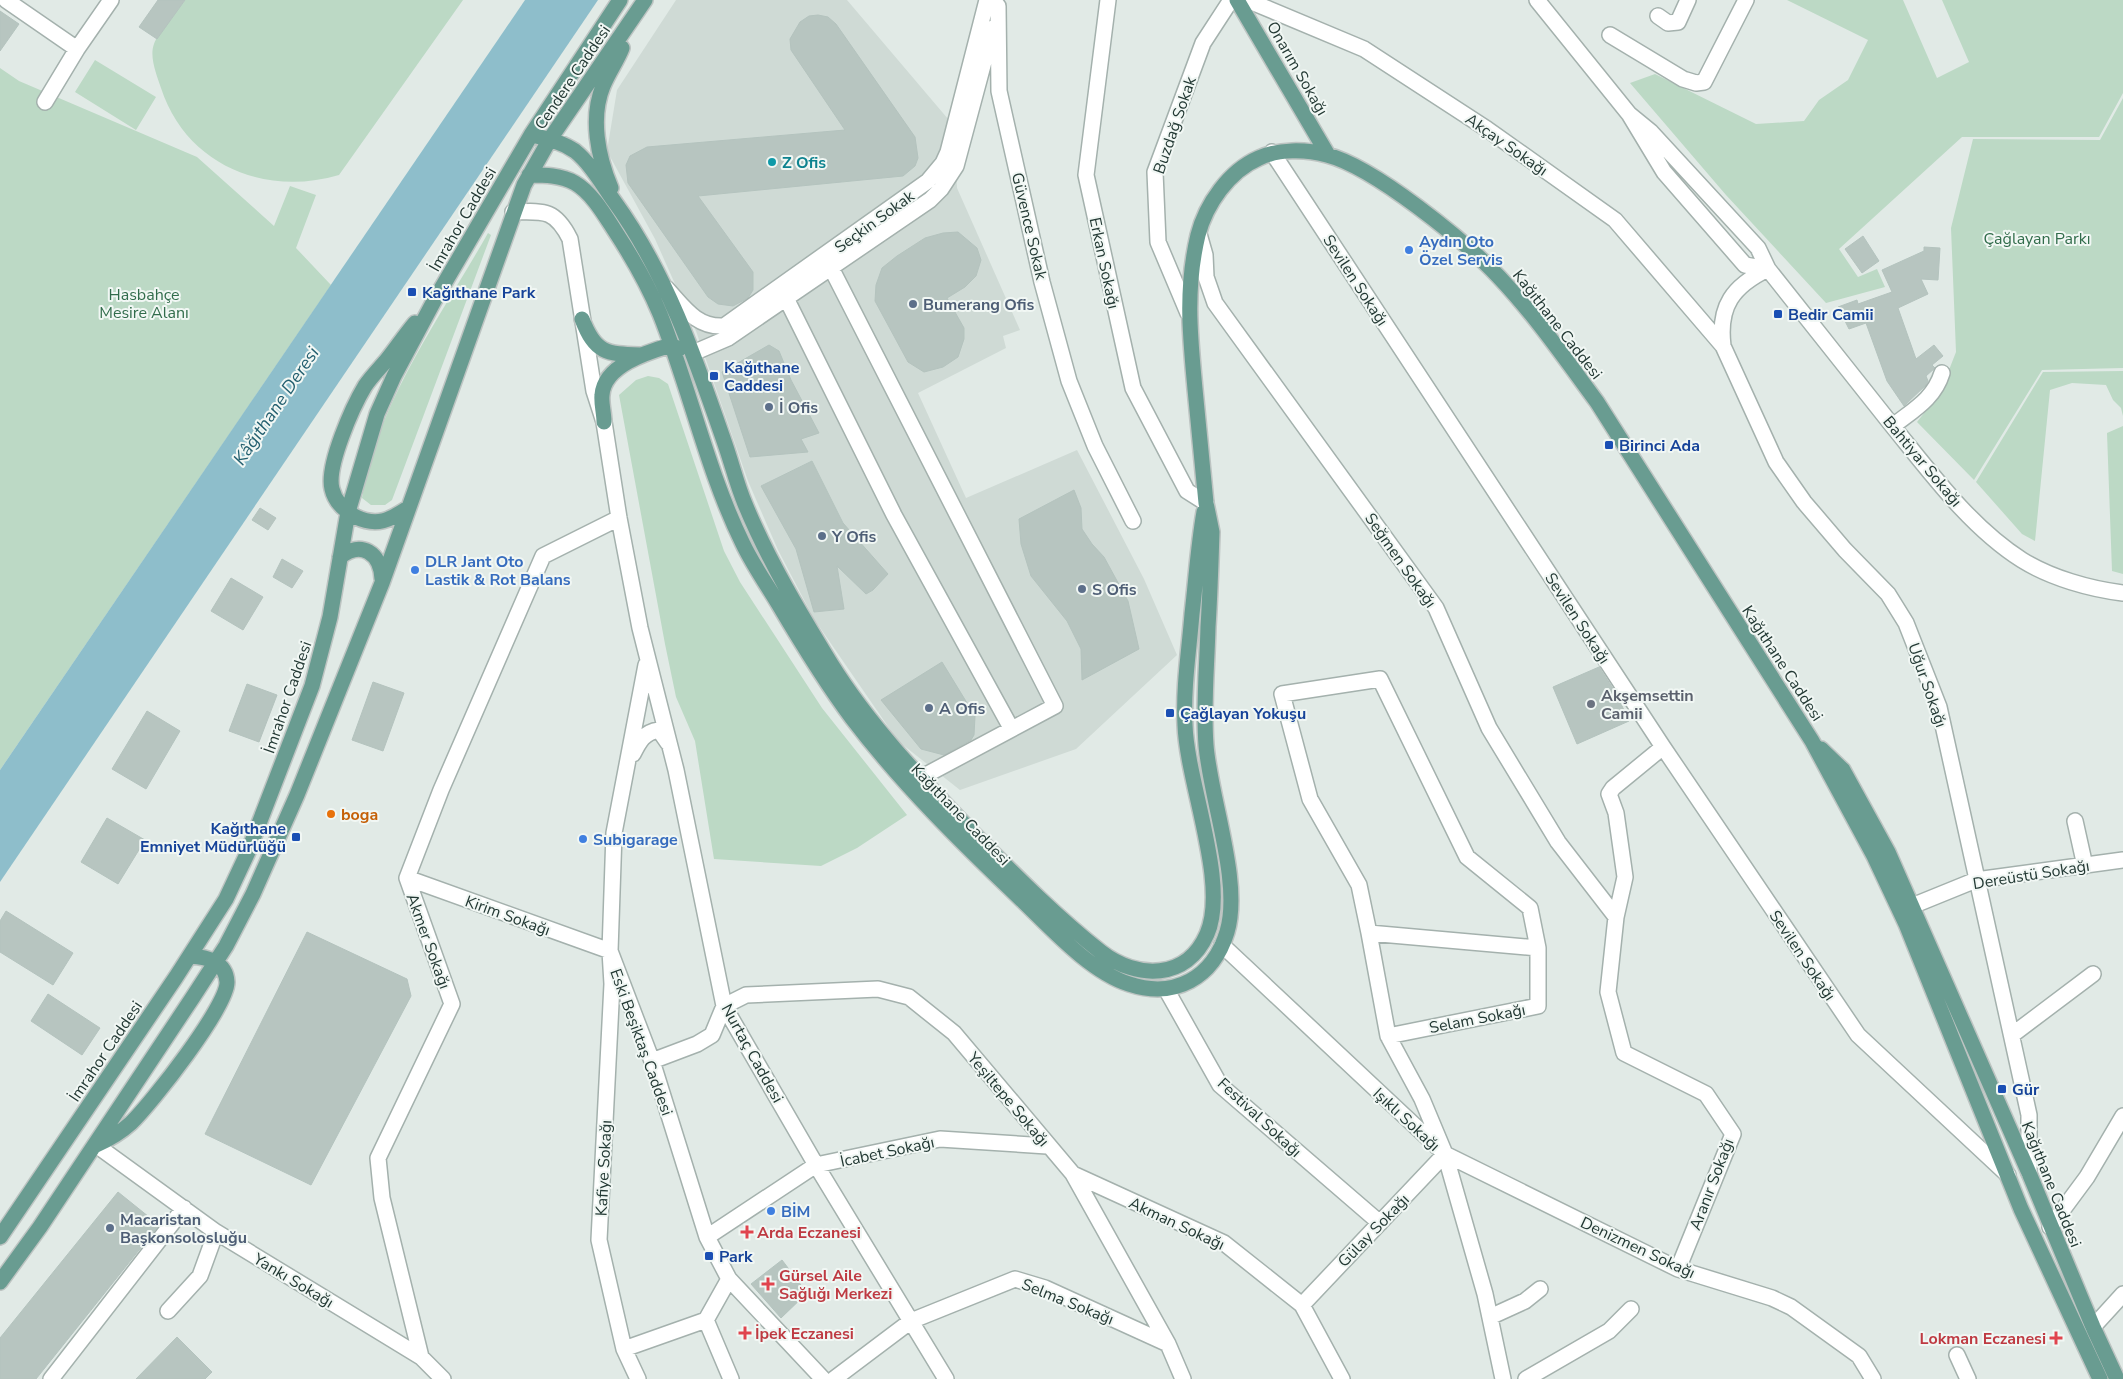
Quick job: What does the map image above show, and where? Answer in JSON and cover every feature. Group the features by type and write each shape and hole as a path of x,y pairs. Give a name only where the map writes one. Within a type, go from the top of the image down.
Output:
{"main road":[{"name":"Cendere Caddesi","path":"531,135 620,0"},
{"name":"Cendere Caddesi","path":"529,174 550,139 645,0"},
{"name":"Onarım Sokağı","path":"1237,0 1328,155"},
{"path":"619,208 602,158 597,113 603,86 620,54 627,27"},
{"name":"Kağıthane Caddesi","path":"531,135 550,139 578,154 619,208 655,264 693,353 743,500 768,553 842,681 913,781 959,840 1052,929 1100,969 1127,984 1166,989 1184,984 1200,975 1213,961 1222,945 1231,914 1231,895 1206,748 1205,675 1212,532 1206,503 1188,313 1199,234 1213,202 1230,178 1248,162 1272,152 1289,151 1328,155 1370,174 1445,229 1499,277 1562,353 1596,402 1812,741 1874,856 1906,924 2008,1175 2100,1379"},
{"name":"İmrahor Caddesi","path":"0,1237 191,956 226,900 248,852 312,686 330,617 348,512 377,414 434,302 531,135"},
{"name":"Kağıthane Caddesi","path":"529,174 568,180 588,194 602,211 637,266 659,311 727,507 756,569 809,656 853,718 913,781 991,850 1075,931 1106,956 1131,969 1158,971 1182,965 1191,958 1207,935 1214,908 1213,888 1189,767 1185,725 1188,653 1206,503"},
{"path":"0,1282 96,1145 216,962 241,920 298,795 382,582 513,212 529,174"},
{"path":"408,508 388,520 378,523 369,522 348,512 338,502 332,489 332,472 354,407 366,384 434,302"},
{"path":"582,319 594,344 604,352 640,355"},
{"path":"604,422 602,395 604,386 621,366 640,355 671,345 693,353"},
{"path":"340,557 347,551 354,550 364,550 377,556 381,566 382,582"},
{"name":"Kağıthane Caddesi","path":"1812,741 1843,770 1888,852 2117,1379"},
{"path":"1906,924 1912,906"},
{"path":"1207,935 1222,945"},
{"path":"96,1145 114,1137 132,1122 177,1067 219,1004 227,987 225,974 216,962 191,956"},
{"path":"1158,971 1166,989"}],"street":[{"path":"6,0 77,49"},
{"path":"45,102 110,0"},
{"name":"Erkan Sokağı","path":"1108,0 1086,175 1133,388 1187,491 1206,503"},
{"name":"Buzdağ Sokak","path":"1188,313 1158,242 1155,172 1203,43 1231,0"},
{"name":"Akçay Sokağı","path":"1247,0 1364,49 1487,129 1615,220 1723,346"},
{"name":"Bahtiyar Sokağı","path":"1537,0 1629,114 1651,132 1758,248 1768,269 1893,426 1963,509 1999,543 2023,561 2080,584 2123,593"},
{"path":"1658,16 1668,23 1678,22 1688,0"},
{"path":"1610,35 1683,79 1696,84 1704,82 1746,0"},
{"name":"Seçkin Sokak","path":"664,284 693,318 714,327 724,326 930,200 941,189 956,166 995,2"},
{"name":"Güvence Sokak","path":"995,2 999,91 1042,282 1069,381 1095,446 1133,521"},
{"name":"Sevilen Sokağı","path":"1272,152 1663,747 1858,1036 2008,1175"},
{"name":"Nurtaç Caddesi","path":"513,212 547,213 562,223 570,239 594,391 604,422 619,518 646,661 669,744 724,1006 816,1165 946,1379"},
{"name":"Seğmen Sokağı","path":"1199,234 1205,255 1206,277 1215,303 1436,608 1489,728 1558,842 1616,917"},
{"path":"828,261 1055,706 913,781"},
{"name":"Seçkin Sokak","path":"693,353 728,338 786,298 828,261"},
{"name":"Uğur Sokağı","path":"1768,269 1750,278 1726,304 1721,326 1723,346 1776,462 1804,502 1845,550 1888,594 1906,623 1940,707 1976,880 2029,1114 2029,1173"},
{"path":"786,298 894,515 1011,728"},
{"path":"1893,426 1927,400 1938,387 1942,373"},
{"name":"Akmer Sokağı","path":"421,1357 382,1198 378,1158 452,1004 407,878 441,790 543,556 619,518"},
{"name":"Eski Beşiktaş Caddesi","path":"646,661 614,833 610,951 652,1062 707,1237 729,1279 823,1379"},
{"path":"1370,933 1538,948 1530,908 1467,857 1380,678 1282,694 1310,799 1359,885 1370,933 1388,1036 1422,1099 1444,1154"},
{"path":"627,766 645,734 659,730 669,744"},
{"path":"1616,917 1624,877 1616,813 1609,794 1613,788 1663,747"},
{"path":"2075,821 2085,866"},
{"name":"Dereüstü Sokağı","path":"1912,906 1976,880 2123,860"},
{"name":"Kirim Sokağı","path":"407,878 610,951"},
{"name":"Aranır Sokağı","path":"1616,917 1608,992 1624,1053 1706,1094 1733,1134 1678,1269"},
{"name":"Işıklı Sokağı","path":"1222,945 1444,1154 1490,1317 1503,1379"},
{"name":"Selam Sokağı","path":"1388,1036 1538,1006 1538,948"},
{"name":"Kafiye Sokağı","path":"610,951 612,984 599,1240 624,1349 638,1379"},
{"path":"2012,1035 2093,974"},
{"name":"Yeşiltepe Sokağı","path":"724,1006 746,995 878,989 910,997 954,1033 1047,1146 1073,1174 1168,1344 1183,1379"},
{"name":"Festival Sokağı","path":"1166,989 1220,1085 1380,1223"},
{"path":"652,1062 697,1044 712,1035 724,1006"},
{"path":"2050,1227 2087,1177 2123,1116"},
{"name":"İcabet Sokağı","path":"816,1165 940,1139 1047,1146"},
{"name":"Yankı Sokağı","path":"96,1145 216,1232 421,1357 443,1379"},
{"name":"Denizmen Sokağı","path":"1444,1154 1678,1269 1772,1298 1791,1307 1859,1356 1873,1379"},
{"name":"Gülay Sokağı","path":"1302,1304 1444,1154"},
{"path":"707,1237 816,1165"},
{"name":"Akman Sokağı","path":"1073,1174 1224,1243 1302,1304 1342,1379"},
{"path":"52,1379 184,1208"},
{"path":"168,1311 200,1276 216,1232"},
{"path":"624,1349 706,1320 729,1279"},
{"name":"Selma Sokağı","path":"834,1379 911,1322 1016,1280 1045,1288 1168,1344"},
{"path":"1490,1317 1525,1301 1540,1289"},
{"path":"2093,1327 2123,1294"},
{"path":"1526,1379 1609,1331 1631,1309"},
{"path":"706,1320 731,1379"},
{"path":"1957,1355 1968,1379"}],"shaded area":[{"path":"676,0 847,0 954,126 957,188 1020,330 1003,336 1006,348 918,393 966,498 1077,450 1144,579 1177,655 1076,749 960,790 898,741 814,619 778,550 748,481 696,331 655,239 607,151 617,90"}],"green space":[{"path":"185,0 463,0 339,175 311,181 283,182 257,177 232,169 209,155 189,137 173,115 161,88 152,55 154,44 160,34"},
{"path":"1787,0 1903,0 1937,78 1969,62 1942,0 2123,0 2123,93 2099,137 1962,137 1839,249 1858,277 1877,269 1885,287 1826,303 1726,195 1630,83 1655,74 1756,124 1804,121 1819,100 1848,80 1868,40"},
{"path":"95,60 156,97 136,130 75,92"},
{"name":"Hasbahçe Mesire Alanı","path":"0,68 19,81 197,157 274,226 290,186 316,195 296,248 331,285 0,770"},
{"name":"Çağlayan Parkı","path":"2123,98 2123,368 2042,370 1974,480 1917,422 1940,393 1956,352 1951,228 1973,139 2100,140"},
{"path":"488,233 491,235 392,500 385,505 371,505 362,498 369,463 381,429 413,361"},
{"path":"2123,371 2123,416 2121,408 2113,400 2106,385 2072,383 2050,390 2035,541 2022,534 1976,482 2043,372"},
{"path":"648,376 659,378 668,384 724,551 740,582 822,708 907,815 857,848 821,866 714,859 695,741 676,697 619,395 636,380"},
{"path":"2123,426 2123,574 2112,571 2107,433"}],"water":[{"name":"Kâğıthane Deresi","path":"525,0 598,0 0,882 0,770"}],"building":[{"path":"158,0 185,0 157,39 139,27"},
{"path":"0,11 19,24 0,51"},
{"name":"Z Ofis","path":"809,16 828,17 836,24 915,137 918,158 915,166 903,176 698,196 753,272 753,290 748,298 733,306 718,304 708,297 628,183 626,165 630,156 647,147 845,130 791,50 790,39 800,22"},
{"name":"Bumerang Ofis","path":"958,232 977,248 981,260 976,276 965,287 947,298 964,328 964,339 958,357 943,367 924,372 908,362 875,301 876,285 882,268 897,256 925,238 943,233"},
{"path":"1863,236 1879,261 1862,273 1845,249"},
{"path":"1924,247 1940,248 1938,280 1921,279 1928,294 1898,308 1916,359 1934,345 1943,356 1932,365 1935,368 1926,376 1928,381 1926,385 1904,406 1887,381 1866,323 1849,329 1838,307 1857,300 1858,304 1892,292 1882,270 1924,251"},
{"name":"İ Ofis","path":"769,345 779,351 791,380 819,433 801,439 808,452 750,457 722,372"},
{"name":"Y Ofis","path":"812,461 843,523 888,574 873,590 866,594 837,566 844,609 814,612 796,549 761,486"},
{"name":"S Ofis","path":"1074,490 1081,508 1082,529 1104,557 1128,601 1139,649 1082,680 1081,649 1067,621 1031,576 1021,544 1019,519"},
{"path":"260,508 276,518 268,530 252,520"},
{"path":"282,559 303,571 292,588 273,577"},
{"path":"231,578 263,597 243,630 211,611"},
{"name":"A Ofis","path":"942,662 975,716 974,735 971,740 944,755 921,749 881,700"},
{"name":"Akşemsettin Camii","path":"1599,667 1616,693 1629,721 1577,744 1553,687"},
{"path":"373,682 404,693 383,751 352,740"},
{"path":"247,684 277,695 259,742 229,731"},
{"path":"147,711 180,731 146,789 112,769"},
{"path":"107,818 145,840 118,884 81,862"},
{"path":"6,911 73,953 53,985 0,952 0,921"},
{"path":"307,932 407,979 411,996 311,1185 205,1134"},
{"path":"48,994 100,1028 82,1055 31,1021"},
{"path":"118,1192 159,1225 36,1379 0,1379 0,1338"},
{"path":"782,1260 807,1293 781,1318 751,1284"},
{"path":"177,1337 212,1372 205,1379 136,1379"}],"place":[{"name":"Z Ofis","path":"772,162"},
{"name":"Aydın Oto Özel Servis","path":"1409,250"},
{"name":"Kağıthane Park","path":"412,292"},
{"name":"Bumerang Ofis","path":"913,304"},
{"name":"Bedir Camii","path":"1778,314"},
{"name":"Kağıthane Caddesi","path":"714,376"},
{"name":"İ Ofis","path":"769,407"},
{"name":"Birinci Ada","path":"1609,445"},
{"name":"Y Ofis","path":"822,536"},
{"name":"DLR Jant Oto Lastik & Rot Balans","path":"415,570"},
{"name":"S Ofis","path":"1082,589"},
{"name":"Akşemsettin Camii","path":"1591,704"},
{"name":"A Ofis","path":"929,708"},
{"name":"Çağlayan Yokuşu","path":"1170,713"},
{"name":"boga","path":"331,814"},
{"name":"Kağıthane Emniyet Müdürlüğü","path":"296,837"},
{"name":"Subigarage","path":"583,839"},
{"name":"Gür","path":"2002,1089"},
{"name":"BİM","path":"771,1211"},
{"name":"Macaristan Başkonsolosluğu","path":"110,1228"},
{"name":"Arda Eczanesi","path":"747,1232"},
{"name":"Park","path":"709,1256"},
{"name":"Gürsel Aile Sağlığı Merkezi","path":"768,1284"},
{"name":"İpek Eczanesi","path":"745,1333"},
{"name":"Lokman Eczanesi","path":"2056,1338"}]}
